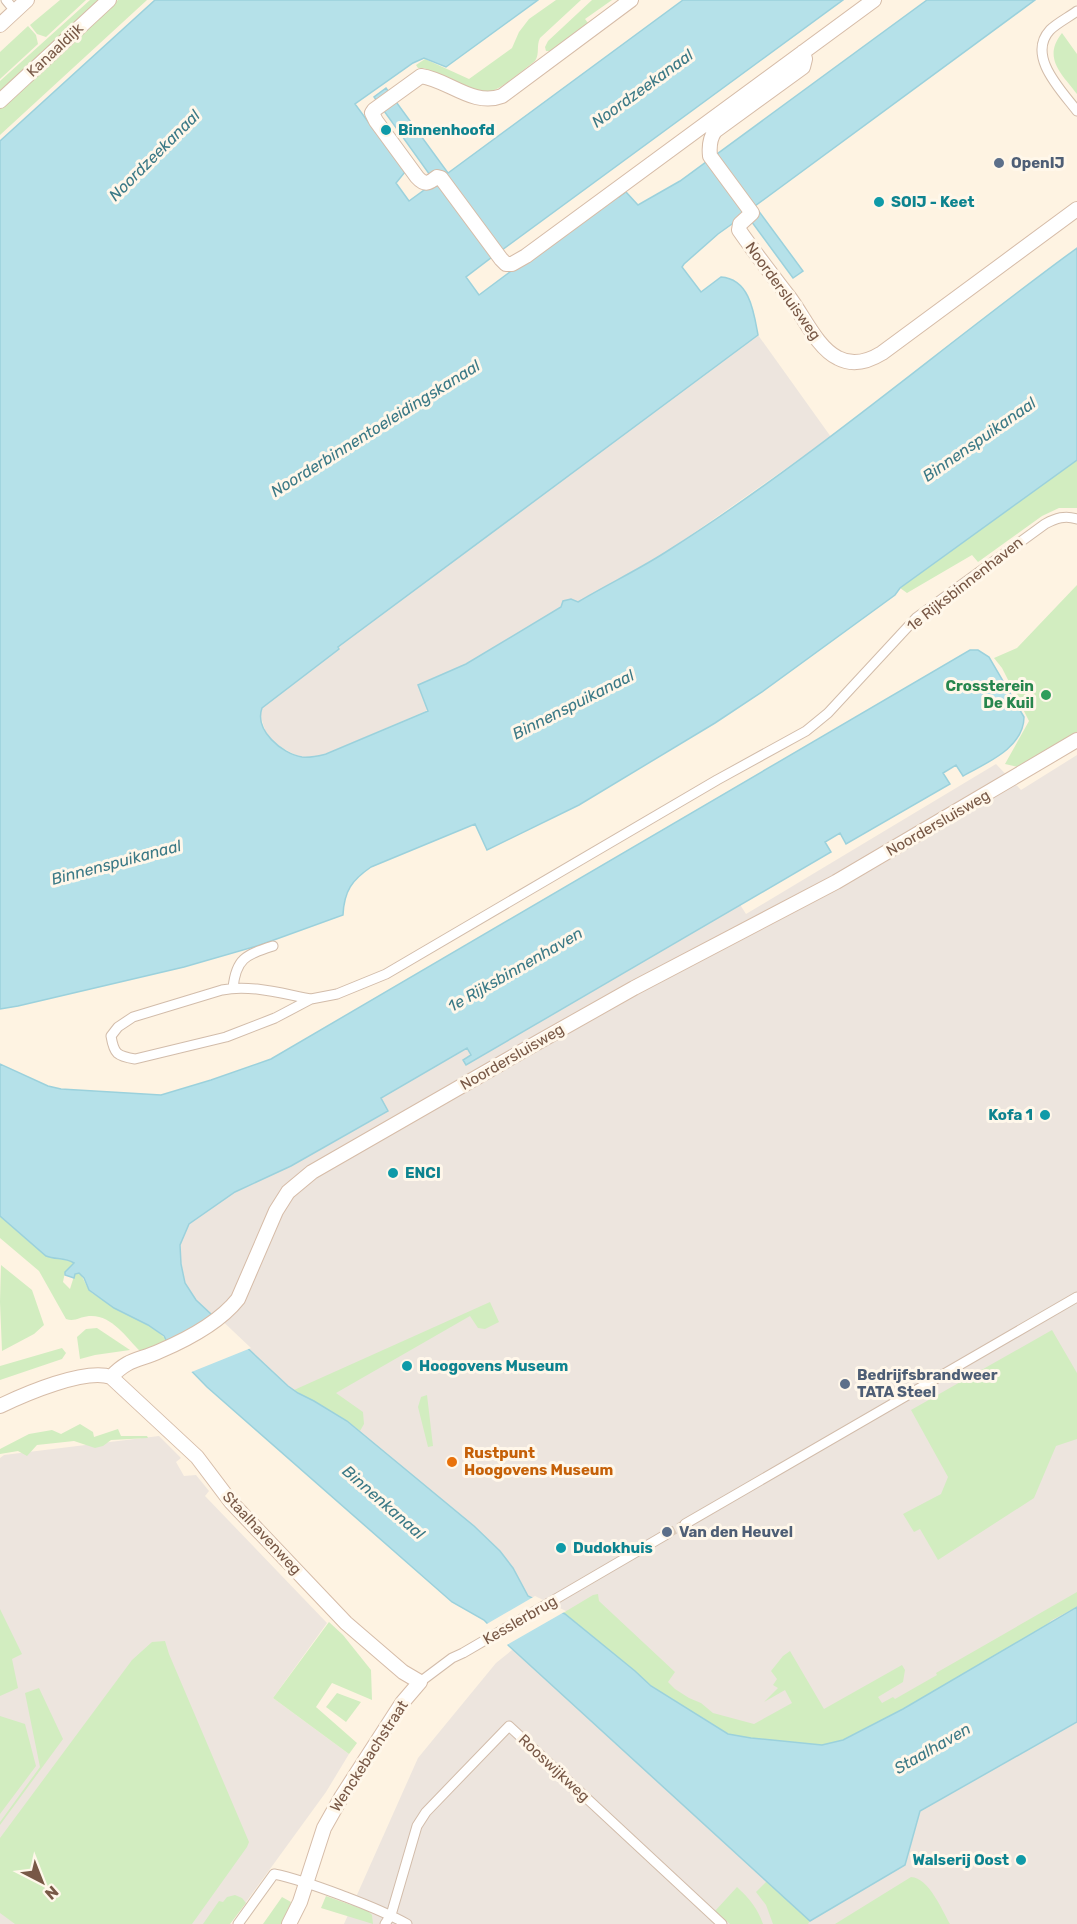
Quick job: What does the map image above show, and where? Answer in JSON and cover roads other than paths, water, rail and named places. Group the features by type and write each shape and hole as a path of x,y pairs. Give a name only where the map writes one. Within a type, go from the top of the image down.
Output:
{"street":[{"path":"6,0 15,11"},
{"path":"0,25 27,0"},
{"name":"Kanaaldijk","path":"0,100 109,0"},
{"path":"631,0 510,90 491,100 481,99 432,78 421,76 376,107 372,113 417,177 424,183 437,177 441,178 506,264 512,264 526,256 874,0"},
{"path":"1077,11 1050,31 1042,45 1042,58 1047,71 1077,111"},
{"name":"Noordersluisweg","path":"803,52 805,59 803,67 711,135 710,156 752,213 740,224 739,230 824,347 834,356 847,361 869,360 882,353 1077,209"},
{"name":"1e Rijksbinnenhaven","path":"311,999 233,988 133,1017 118,1027 111,1036 113,1049 120,1056 135,1059 226,1037 275,1018 311,999 337,994 386,974 717,780 806,731 828,713 916,618 1045,524 1058,517 1077,519"},
{"name":"Noordersluisweg","path":"111,1377 121,1366 131,1360 157,1353 200,1330 228,1311 238,1299 276,1211 288,1192 312,1172 634,988 836,882 1077,740"},
{"path":"233,988 235,972 242,958 273,946"},
{"path":"685,1524 1077,1297"},
{"path":"0,1406 20,1396 71,1379 93,1375 111,1377"},
{"name":"Staalhavenweg","path":"111,1377 197,1456 231,1502 346,1623 403,1672 420,1682"},
{"name":"Kesslerbrug","path":"463,1653 667,1534"},
{"name":"Wenckebachstraat","path":"289,1924 300,1902 324,1828 402,1703 420,1682 452,1658 463,1653"},
{"name":"Rooswijkweg","path":"385,1924 391,1915 417,1826 426,1812 509,1726 722,1924"},
{"path":"238,1924 274,1874 306,1882 391,1915 407,1924"}],"water":[{"path":"155,0 538,0 446,67 424,58 413,63 355,104 405,172 396,183 409,201 435,182 374,97 386,88 448,173 683,0 843,0 502,250 436,182 492,257 466,277 479,295 616,193 619,197 626,192 638,205 680,181 927,0 1035,0 755,206 803,271 793,278 746,214 718,234 684,264 682,267 701,292 721,277 731,279 738,284 749,298 758,335 338,647 339,649 262,708 262,725 271,740 294,755 314,757 326,754 428,711 418,685 466,664 561,607 563,601 571,599 578,602 669,550 722,515 825,441 1077,248 1077,460 900,588 895,595 762,692 579,805 487,850 475,824 371,867 350,887 345,899 343,915 260,945 184,967 0,1009 0,141"},
{"path":"970,650 978,650 989,657 1024,717 1018,737 1002,753 963,776 956,765 943,773 950,784 846,844 840,833 825,842 831,852 466,1065 463,1060 471,1055 467,1048 381,1098 388,1111 291,1166 235,1192 189,1224 180,1245 185,1283 196,1300 288,1386 347,1421 474,1526 500,1551 513,1568 528,1596 565,1614 651,1686 728,1734 822,1745 843,1740 903,1709 1077,1607 1077,1722 920,1811 905,1865 810,1921 509,1646 484,1620 452,1602 207,1387 172,1351 164,1336 114,1308 89,1290 79,1273 75,1274 74,1278 65,1275 74,1263 46,1256 0,1216 0,1064 48,1086 61,1089 161,1095 271,1059"}],"tunnel":[{"path":"667,1534 685,1524"}],"place":[{"name":"Binnenhoofd","path":"386,130"},
{"name":"OpenIJ","path":"999,163"},
{"name":"SOIJ - Keet","path":"879,202"},
{"name":"Crossterein De Kuil","path":"1046,695"},
{"name":"Kofa 1","path":"1045,1115"},
{"name":"ENCI","path":"393,1173"},
{"name":"Hoogovens Museum","path":"407,1366"},
{"name":"Bedrijfsbrandweer TATA Steel","path":"845,1384"},
{"name":"Rustpunt Hoogovens Museum","path":"452,1462"},
{"name":"Van den Heuvel","path":"667,1532"},
{"name":"Dudokhuis","path":"561,1548"},
{"name":"Walserij Oost","path":"1021,1860"}],"water label":[{"name":"Noordzeekanaal","path":"642,88"},
{"name":"Noordzeekanaal","path":"154,155"},
{"name":"Noorderbinnentoeleidingskanaal","path":"375,428"},
{"name":"Binnenspuikanaal","path":"979,439"},
{"name":"Binnenspuikanaal","path":"573,704"},
{"name":"Binnenspuikanaal","path":"116,862"},
{"name":"Binnenkanaal","path":"384,1502"},
{"name":"Staalhaven","path":"932,1748"}]}
